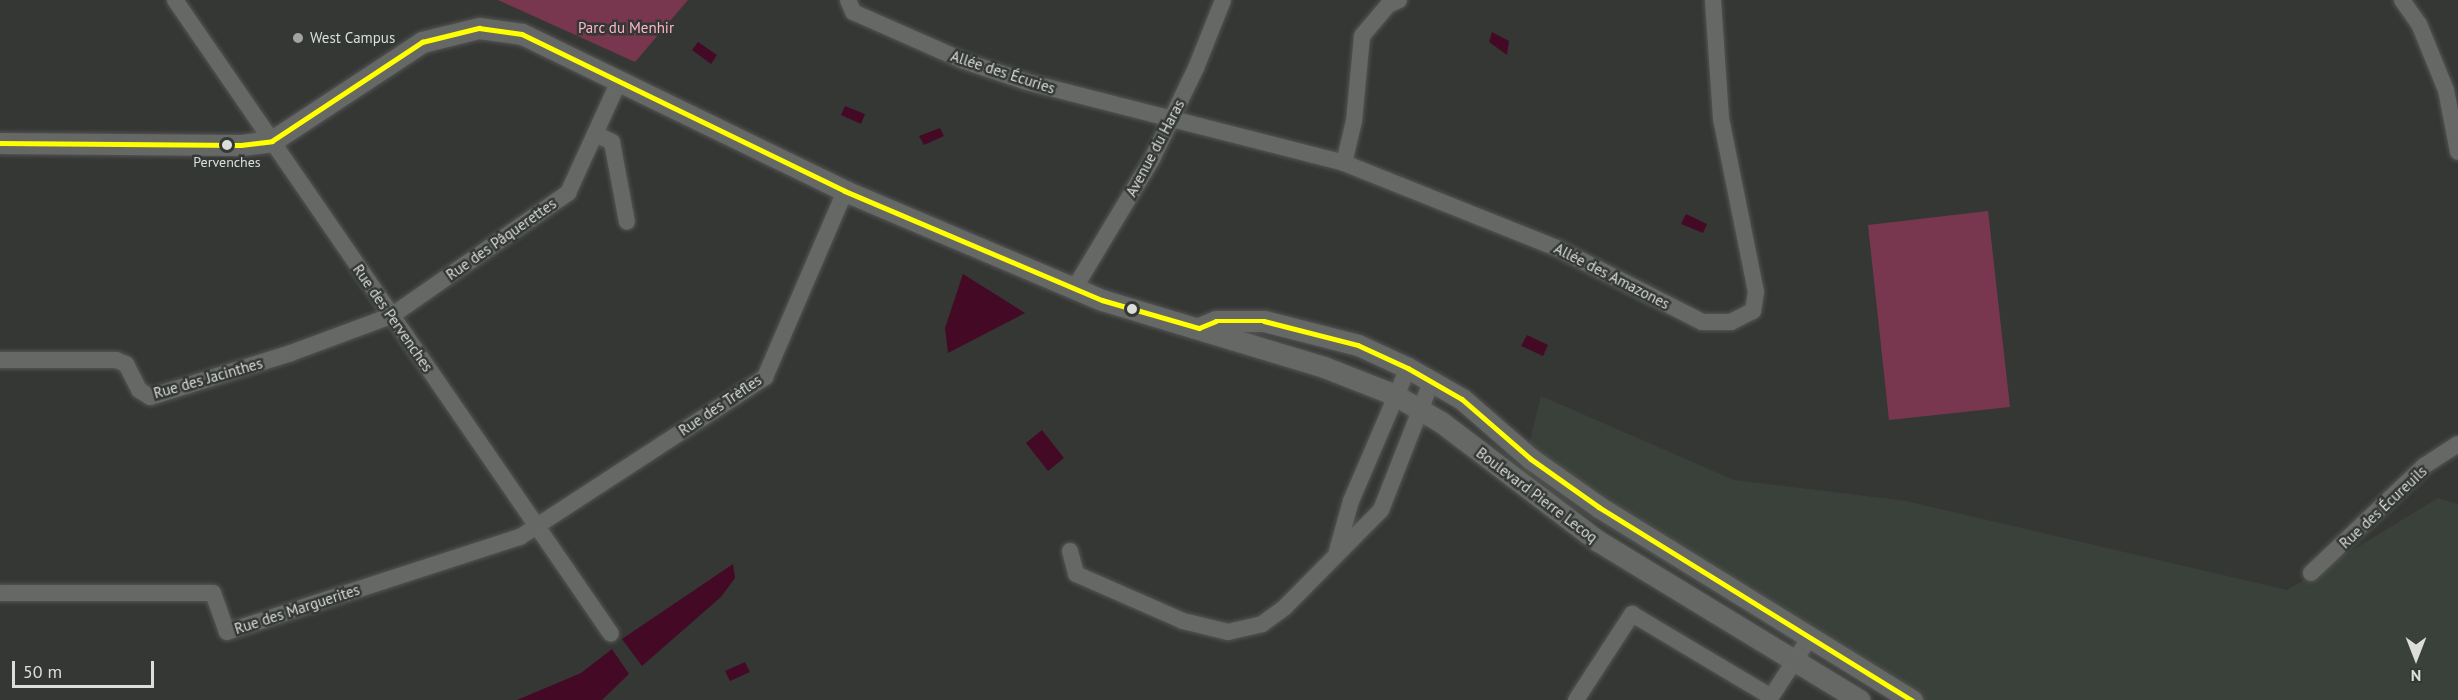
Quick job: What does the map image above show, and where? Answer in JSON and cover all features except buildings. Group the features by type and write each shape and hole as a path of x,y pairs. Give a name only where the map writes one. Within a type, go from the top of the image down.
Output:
{"street":[{"name":"Rue des Pervenches","path":"175,0 391,316 539,526 611,634"},
{"name":"Allée des Écuries","path":"848,0 853,12 964,61 1027,82 1170,119"},
{"name":"Avenue du Haras","path":"1074,289 1120,215 1170,119 1196,68 1223,0"},
{"path":"1344,163 1354,120 1362,36 1388,5 1399,0"},
{"name":"Allée des Amazones","path":"1170,119 1344,163 1557,248 1702,322 1731,322 1753,311 1756,292 1721,118 1713,0"},
{"path":"2403,0 2419,24 2446,90 2458,152"},
{"name":"Boulevard Pierre Lecoq","path":"272,141 422,42 447,33 479,28 522,34 845,191 1074,289 1142,314 1199,328 1324,367 1395,395 1420,409 1598,541 1860,700"},
{"name":"Rue des Pâquerettes","path":"391,316 568,193 620,80"},
{"path":"595,134 612,142 627,222"},
{"path":"0,143 241,145 272,141"},
{"name":"Rue des Trèfles","path":"539,526 765,377 845,191"},
{"name":"Rue des Jacinthes","path":"0,360 116,360 126,364 139,390 150,396 291,353 391,316"},
{"name":"Boulevard Pierre Lecoq","path":"1199,328 1224,320 1264,321 1358,345 1432,380 1462,399 1531,459 1599,507 1912,700"},
{"path":"1336,555 1351,501 1408,368"},
{"path":"1070,551 1076,574 1183,621 1228,632 1262,624 1285,607 1381,510 1432,380"},
{"name":"Rue des Écureuils","path":"2311,573 2424,466 2458,444"},
{"name":"Rue des Marguerites","path":"0,593 213,593 227,632 487,549 539,526"},
{"path":"1576,700 1632,614 1770,699 1810,637"}],"shaded area":[{"path":"1492,32 1509,41 1507,55 1489,42"},
{"path":"698,42 717,55 711,64 692,50"},
{"path":"845,106 865,114 861,124 841,115"},
{"path":"940,128 944,136 924,145 919,136"},
{"path":"1686,214 1707,224 1703,233 1681,224"},
{"path":"963,274 1025,313 948,353 945,328"},
{"path":"1527,335 1548,345 1543,356 1521,346"},
{"path":"1541,396 1734,480 1906,501 2287,590 2438,498 2458,504 2458,700 1889,700 1521,477"},
{"path":"1042,430 1064,458 1048,471 1026,443"},
{"path":"733,564 735,578 721,597 642,666 622,639"},
{"path":"612,649 629,674 602,700 517,700 581,673"},
{"path":"745,662 750,672 730,681 725,671"}],"green space":[{"name":"Parc du Menhir","path":"498,0 688,0 635,62"},
{"path":"1988,211 2010,407 1889,420 1868,225"}],"transit line":[{"path":"0,143 241,145 272,141 422,42 479,28 522,34 845,191 1102,300 1199,328 1216,321 1264,321 1358,345 1408,368 1462,399 1531,459 1599,507 1912,700"}],"place":[{"name":"West Campus","path":"298,38"},
{"name":"Pervenches","path":"227,145"}]}
